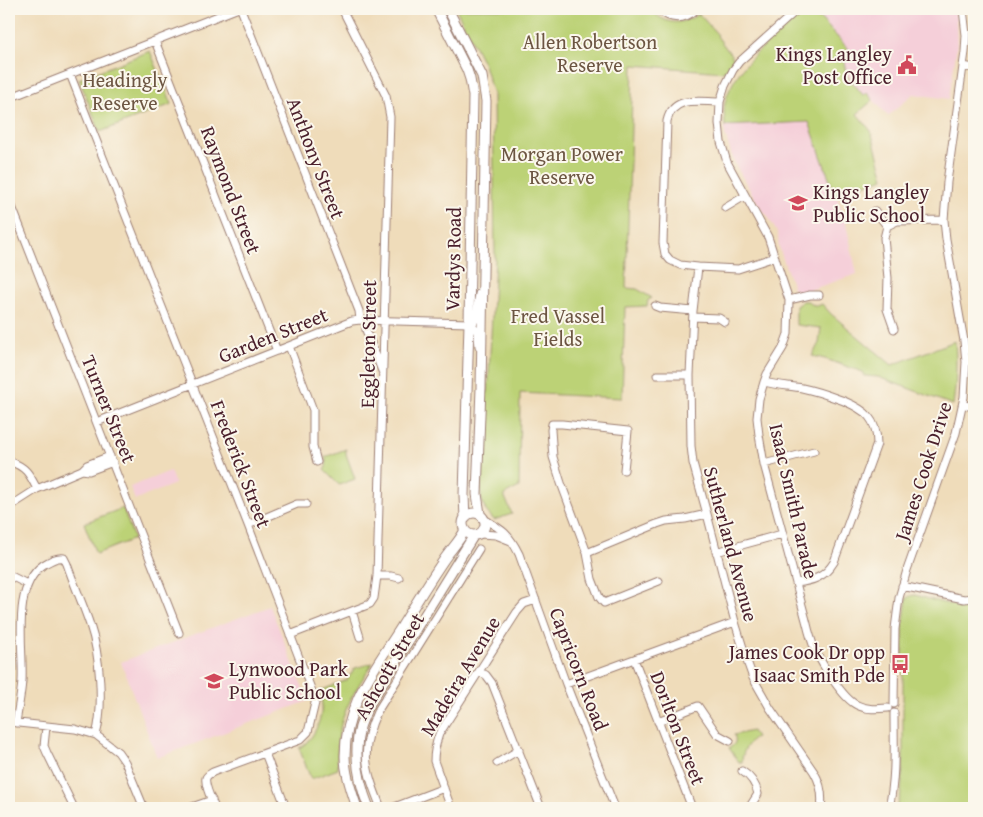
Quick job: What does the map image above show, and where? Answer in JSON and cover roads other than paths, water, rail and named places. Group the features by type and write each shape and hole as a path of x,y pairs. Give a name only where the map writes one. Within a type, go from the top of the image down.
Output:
{"main road":[{"name":"Vardys Road","path":"436,9 467,70 473,96 465,519"},
{"name":"Vardys Road","path":"448,9 482,76 486,92 482,363 477,494 482,517"},
{"path":"369,808 363,794 359,774 357,747 360,728 367,708 477,535 485,529 485,522 482,517 473,513 467,516 463,523 465,530 469,534 477,535"},
{"path":"358,808 350,784 345,757 349,720 354,705 373,671 444,560 459,542 465,530"}],"street":[{"path":"9,98 236,9"},
{"name":"Anthony Street","path":"240,9 383,376"},
{"name":"Eggleton Street","path":"290,635 368,605 375,596 377,576 390,117 386,96 342,9"},
{"path":"658,9 661,12 678,18 685,17 697,9"},
{"name":"Isaac Smith Parade","path":"798,9 740,62 728,80 720,102 719,134 723,152 731,172 765,230 776,257 789,300 789,327 786,342 767,374 759,399 759,435 764,464 782,534 815,649 845,696 855,704 863,708 892,709"},
{"name":"James Cook Drive","path":"889,808 895,768 892,709 897,607 902,586 956,432 963,404 966,372 961,319 944,220 946,182 966,35 963,9"},
{"name":"Raymond Street","path":"155,41 277,351"},
{"path":"963,66 974,68"},
{"name":"Frederick Street","path":"70,74 314,697 315,703 308,732 305,736 297,741 213,772 207,776 206,785 215,808"},
{"path":"720,102 691,101 682,103 672,110 667,121 663,246 670,260 680,265 698,267 738,269 776,257"},
{"path":"725,208 745,196"},
{"name":"Turner Street","path":"9,198 179,632"},
{"path":"875,211 887,226"},
{"path":"887,226 898,221 944,220"},
{"path":"887,226 884,238 888,278 887,309 894,329"},
{"path":"469,323 474,322 476,316 480,278 484,267"},
{"name":"Sutherland Avenue","path":"698,267 693,314 690,375 693,463 735,622 753,678 770,708 819,780 822,796 821,808"},
{"path":"789,300 819,295"},
{"path":"655,306 719,318 725,322"},
{"name":"Garden Street","path":"97,422 348,323 384,321 469,323"},
{"path":"469,323 473,324 476,329 482,363"},
{"path":"289,346 313,410 313,447 317,462"},
{"path":"657,375 690,375"},
{"path":"764,382 818,392 857,406 870,418 877,437 877,444 834,562 819,578 796,583"},
{"path":"963,404 974,408"},
{"path":"624,470 628,431 552,424 553,457 587,553 592,579 599,597 604,603 659,582"},
{"path":"764,464 814,451"},
{"path":"9,507 37,489 82,470 89,471 111,459"},
{"path":"9,461 25,469 37,489"},
{"path":"248,525 297,504 306,504"},
{"path":"587,553 657,524 707,514"},
{"name":"Capricorn Road","path":"482,517 508,535 519,554 566,684 615,808"},
{"path":"716,552 782,534"},
{"path":"477,535 496,535 512,541"},
{"name":"Ashcott Street","path":"381,808 367,771 366,751 369,732 377,712 479,550"},
{"path":"96,735 100,710 95,643 67,564 64,558 58,557 40,567 27,584 22,607 22,681 13,722 75,728 96,735 118,752 125,762 144,808"},
{"path":"9,575 27,584"},
{"path":"377,576 399,578"},
{"path":"902,586 964,599 974,598"},
{"name":"Madeira Avenue","path":"451,808 434,761 435,745 439,734 517,612 524,604 536,600"},
{"path":"352,611 360,637"},
{"path":"566,684 735,622"},
{"name":"Dorlton Street","path":"634,659 692,808"},
{"path":"480,672 486,675 492,683 542,808"},
{"path":"658,722 698,706 717,734 730,741"},
{"path":"46,726 44,746 46,754 74,808"},
{"path":"497,763 519,750"},
{"path":"265,753 286,808"},
{"path":"742,771 748,774 758,794 749,808"},
{"path":"392,808 444,788"},
{"path":"189,808 212,800"}],"place":[{"name":"Kings Langley Post Office","path":"907,65"},
{"name":"Kings Langley Public School","path":"798,203"},
{"name":"James Cook Dr opp Isaac Smith Pde","path":"900,664"},
{"name":"Lynwood Park Public School","path":"214,681"}],"park label":[{"name":"Allen Robertson Reserve","path":"590,54"},
{"name":"Headingly Reserve","path":"125,92"},
{"name":"Morgan Power Reserve","path":"562,166"},
{"name":"Fred Vassel Fields","path":"558,328"}]}
